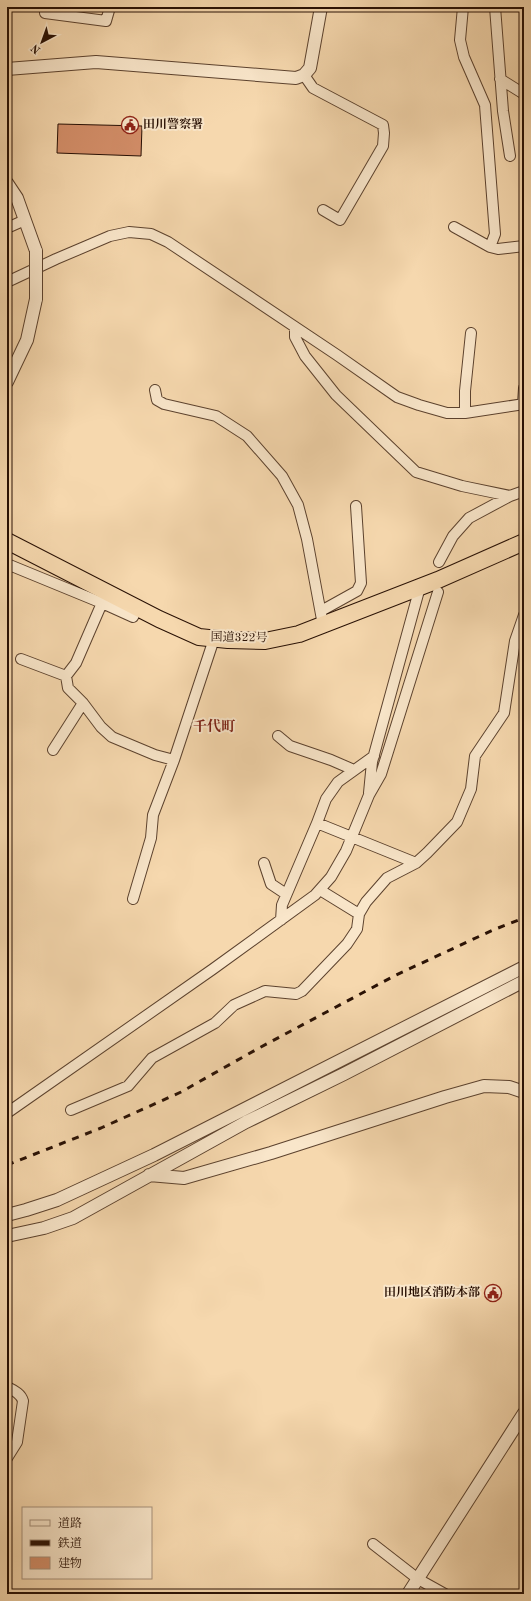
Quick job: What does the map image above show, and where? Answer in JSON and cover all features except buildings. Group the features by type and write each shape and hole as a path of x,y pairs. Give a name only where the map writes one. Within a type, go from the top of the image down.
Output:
{"highway":[{"name":"国道322号","path":"7,541 137,608 199,637 228,640 266,641 299,634 322,618 420,587 524,542"}],"street":[{"path":"45,13 106,21 110,7"},
{"path":"7,69 96,62 296,78 304,75 310,68 321,7"},
{"path":"463,7 460,40 464,58 485,105 494,234 490,247"},
{"path":"495,7 503,111 510,156"},
{"path":"304,75 313,88 383,125 383,146 340,220 323,210"},
{"path":"500,79 524,94"},
{"path":"7,183 17,198 36,251 36,299 27,340 7,382"},
{"path":"7,228 25,220"},
{"path":"454,227 490,247 498,249 524,246"},
{"path":"7,282 110,236 129,232 151,234 168,242 397,397 447,413 464,413 524,404 524,388"},
{"path":"295,327 295,336 305,356 336,395 416,472 462,486 510,496"},
{"path":"464,413 464,391 472,333"},
{"path":"155,390 157,400 164,404 216,416 247,436 282,476 298,505 307,539 322,618 357,591 361,583 356,506"},
{"path":"439,562 453,536 469,518 510,496 524,491"},
{"path":"7,564 133,617 137,608"},
{"path":"369,795 370,776 374,756 420,587"},
{"path":"7,1113 316,895 331,877 346,851 369,795 381,774 438,592"},
{"path":"102,603 76,663 66,676 68,688 83,703 101,728 112,737 154,755 174,760"},
{"path":"71,1110 128,1086 152,1058 215,1023 234,1005 265,991 296,994 302,991 347,944 357,929 360,914 366,902 387,878 416,863 457,822 471,789 475,756 504,713 515,641 524,615"},
{"path":"133,899 152,838 153,815 174,760 214,639"},
{"path":"21,659 66,676"},
{"path":"53,750 83,703"},
{"path":"278,736 290,746 331,760 354,770"},
{"path":"281,920 282,905 286,894 326,799 338,782 374,756"},
{"path":"317,823 416,863"},
{"path":"264,863 271,884 286,894"},
{"path":"320,890 360,914"},
{"path":"7,1215 57,1200 171,1147 460,998 524,967"},
{"path":"7,1236 44,1228 73,1218 246,1122 344,1074 524,980"},
{"path":"460,998 468,1010"},
{"path":"149,1175 184,1178 271,1153 438,1099 484,1086 509,1087 524,1092"},
{"path":"171,1147 184,1167 194,1174"},
{"path":"7,1387 16,1391 23,1400 17,1442 7,1458"},
{"path":"408,1594 524,1413"},
{"path":"373,1544 418,1579 445,1594"}],"railway":[{"path":"7,1165 101,1128 181,1092 259,1048 396,975 493,930 524,918"}],"place":[{"name":"田川警察署","path":"130,125"},
{"name":"田川地区消防本部","path":"493,1293"}],"district":[{"name":"千代町","path":"214,727"}]}
